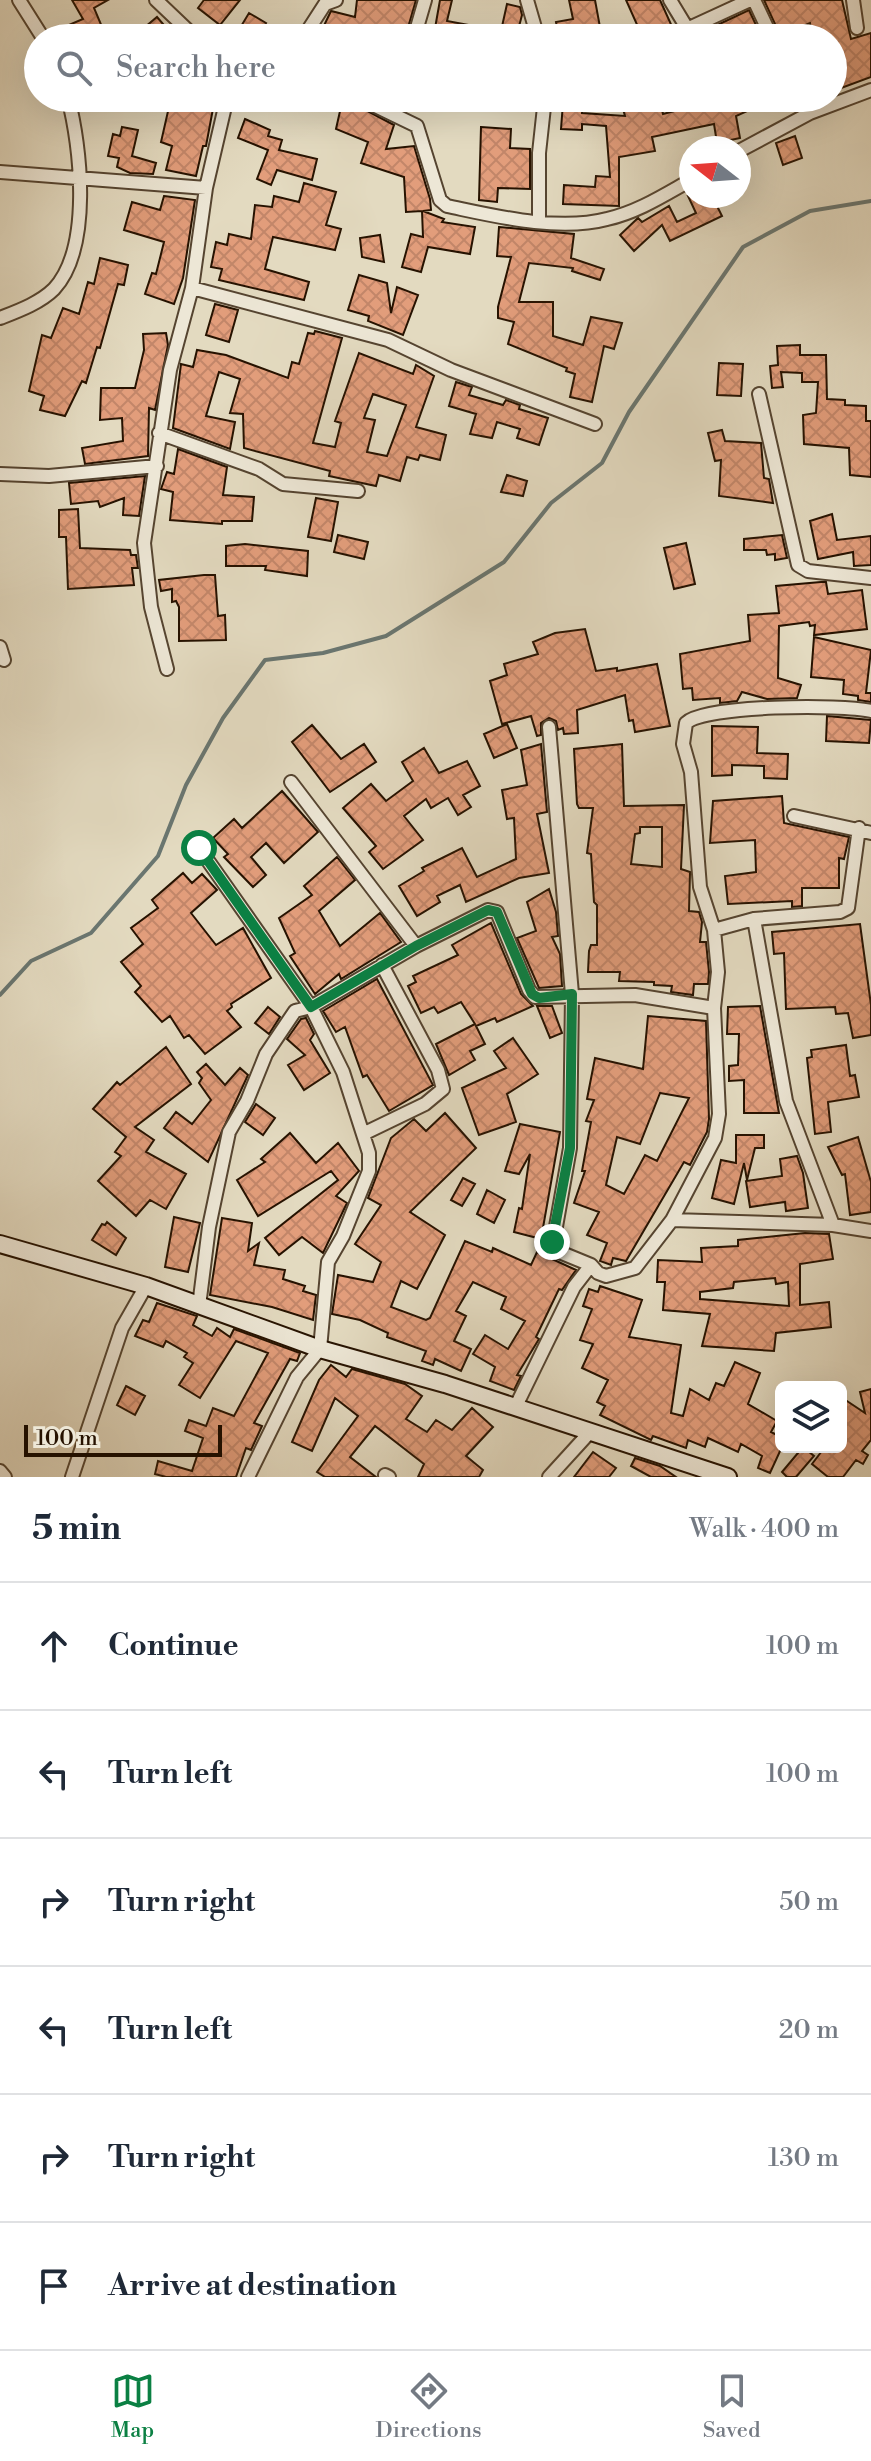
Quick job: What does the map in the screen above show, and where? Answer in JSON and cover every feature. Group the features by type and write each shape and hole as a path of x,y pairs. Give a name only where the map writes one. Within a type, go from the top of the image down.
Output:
{"street":[{"path":"19,0 34,24"},
{"path":"156,0 181,24"},
{"path":"312,24 325,4 336,0"},
{"path":"418,24 425,0"},
{"path":"527,0 534,24"},
{"path":"670,0 684,24"},
{"path":"708,24 752,0 765,24"},
{"path":"853,0 857,28"},
{"path":"847,99 871,90"},
{"path":"0,318 43,298 56,286 76,240 78,138 72,112"},
{"path":"167,669 145,571 144,543 157,466 159,433 192,288 206,188 224,112"},
{"path":"392,112 417,126 440,200 447,206 539,221 581,223 606,220 641,208 679,187"},
{"path":"539,221 539,153 543,112"},
{"path":"751,145 813,112"},
{"path":"0,172 206,188"},
{"path":"192,288 388,340 451,370 595,424"},
{"path":"759,394 798,565 808,571 871,578"},
{"path":"159,433 259,469 283,484 358,491"},
{"path":"0,474 49,476 157,466"},
{"path":"549,727 572,994 570,1148 552,1249 591,1265 606,1276 635,1268 672,1220 718,1125 714,1008 718,972 714,930 700,887 691,772 683,744 686,723 691,718 722,713 789,707 871,711"},
{"path":"291,782 416,946"},
{"path":"714,930 754,919 840,912 848,908 865,830 794,816"},
{"path":"199,848 311,1007 343,1072 365,1133 369,1171 343,1236 328,1262 320,1349 297,1377 248,1477"},
{"path":"199,1306 209,1227 229,1132 247,1101 266,1054 295,1011 311,1007 416,946 481,912 493,910 529,990 539,998 572,994 635,995 714,1008"},
{"path":"754,919 786,1101 833,1225"},
{"path":"365,1133 425,1104 443,1089 438,1070 382,965"},
{"path":"672,1220 833,1225 848,1230 871,1231"},
{"path":"0,1244 146,1286 320,1349 728,1477"},
{"path":"515,1408 574,1287 591,1265"},
{"path":"72,1477 122,1328 146,1286"},
{"path":"549,1477 590,1432"},
{"path":"0,1471 5,1477"}],"building":[{"path":"72,0 108,0 94,8 101,24 71,24 83,19"},
{"path":"204,0 240,0 221,24 198,8"},
{"path":"357,0 416,0 409,24 325,24 331,11 355,17"},
{"path":"440,0 452,0 447,21 463,24 436,24"},
{"path":"569,0 595,0 599,24 556,24 573,19"},
{"path":"626,0 660,0 671,24 637,24"},
{"path":"764,0 842,0 851,39 871,33 871,77 847,86 847,24 775,24"},
{"path":"507,4 520,7 520,24 503,24"},
{"path":"749,10 756,24 719,24"},
{"path":"249,13 266,23 265,24 242,24"},
{"path":"157,17 163,24 149,24"},
{"path":"168,112 212,112 196,176 166,170 172,146 161,142"},
{"path":"340,112 369,112 394,125 386,149 414,146 430,199 431,210 423,211 444,219 442,222 475,227 470,254 428,247 421,272 402,267 411,234 423,237 422,211 406,212 404,177 361,163 368,142 336,129"},
{"path":"562,112 625,116 624,112 745,112 736,116 740,136 716,136 714,124 652,137 655,151 619,157 619,206 563,204 564,185 595,187 596,176 610,177 606,126 582,124 582,130 561,129"},
{"path":"245,119 270,130 268,136 282,140 279,150 317,159 312,180 277,170 271,185 257,179 268,150 238,138"},
{"path":"122,127 138,130 132,156 156,163 153,174 130,173 117,167 119,158 108,156 113,134 120,136"},
{"path":"481,127 511,129 510,148 530,149 530,189 498,188 497,202 479,200"},
{"path":"795,136 802,158 783,165 776,143"},
{"path":"304,183 336,192 326,225 341,229 335,250 273,237 265,269 309,282 304,300 219,280 222,269 211,267 216,242 227,245 229,234 251,239 255,205 272,207 274,196 299,202"},
{"path":"164,196 195,200 183,278 174,304 145,294 152,273 156,274 164,242 124,230 132,202 160,210"},
{"path":"669,206 677,222 696,213 694,208 718,208 722,216 670,241 662,225 634,251 620,235 638,218 642,222"},
{"path":"499,227 574,234 571,258 604,269 600,280 572,271 573,268 529,263 519,302 553,302 553,336 583,345 591,317 622,323 614,349 604,346 592,402 570,397 575,374 566,371 567,368 508,344 514,322 498,318 498,307 511,257 497,256"},
{"path":"380,235 384,262 362,257 360,238"},
{"path":"100,258 128,265 124,285 118,284 100,348 97,347 86,383 82,381 65,416 40,410 44,396 29,391 42,335 51,338 63,308 79,314 88,282 94,284"},
{"path":"359,275 387,283 391,313 397,287 418,295 403,335 368,321 369,316 348,310"},
{"path":"215,304 238,310 229,342 206,335"},
{"path":"315,331 342,338 313,443 335,447 341,423 335,421 359,353 413,374 416,365 434,376 416,427 446,435 440,460 420,455 418,460 407,457 400,481 379,475 376,486 329,476 330,471 244,448 243,414 230,413 240,379 219,372 206,416 235,422 230,449 173,428 181,364 193,367 197,350 226,355 288,378 292,362 299,364 308,333 314,334","holes":["373,394 406,405 387,456 367,452 375,420 364,418"]},
{"path":"166,333 168,345 155,410 149,408 148,456 85,464 82,448 123,441 122,418 100,420 101,388 135,388 144,350 143,334"},
{"path":"800,345 800,355 826,355 827,399 845,400 845,405 866,406 866,421 871,421 871,477 850,475 849,448 804,444 803,415 816,413 818,382 802,382 802,373 781,372 783,387 772,388 770,366 778,365 777,346"},
{"path":"719,363 743,364 741,396 717,395"},
{"path":"456,382 472,387 469,395 503,405 506,400 520,405 519,409 548,418 539,445 517,438 520,429 497,422 492,438 470,434 476,414 449,406"},
{"path":"722,430 725,441 761,443 764,478 769,479 773,503 719,496 721,460 715,461 708,433"},
{"path":"178,449 227,467 223,495 254,497 252,521 222,521 222,524 170,520 173,492 161,489 167,472 174,474"},
{"path":"507,475 527,481 523,496 501,492"},
{"path":"145,476 139,516 123,515 124,498 100,507 98,501 71,504 69,483"},
{"path":"316,498 338,502 331,541 308,537"},
{"path":"78,509 80,548 130,550 131,555 136,555 138,568 132,568 134,585 68,589 66,537 59,537 59,510"},
{"path":"832,514 837,540 871,536 871,565 854,566 853,552 818,559 810,521"},
{"path":"338,535 368,542 364,559 334,552"},
{"path":"782,535 787,558 775,560 775,554 767,555 766,550 744,550 744,539"},
{"path":"686,543 695,584 674,589 664,548"},
{"path":"245,544 308,551 307,576 265,570 266,566 226,566 226,546"},
{"path":"215,575 218,616 225,615 226,640 179,641 179,607 176,601 172,602 172,589 161,591 159,580"},
{"path":"826,582 828,594 862,590 867,629 814,635 815,625 810,626 809,622 779,626 778,678 801,685 797,698 767,699 742,692 737,701 720,703 720,698 693,700 692,688 683,689 680,654 750,641 748,615 779,613 776,586"},
{"path":"585,629 596,671 657,664 670,726 635,732 633,720 629,721 625,695 577,710 578,733 564,734 563,728 558,730 556,721 549,718 541,723 541,735 537,736 531,716 502,724 490,681 507,675 504,664 538,654 533,642 555,633"},
{"path":"814,637 871,650 866,693 871,693 871,702 843,694 844,680 811,677"},
{"path":"827,716 871,720 869,743 826,741"},
{"path":"507,724 517,748 494,758 484,734"},
{"path":"312,725 341,759 364,744 376,762 330,792 292,742"},
{"path":"712,726 758,727 757,753 788,754 787,779 764,778 764,766 732,765 732,775 712,776"},
{"path":"541,744 547,812 537,814 549,873 519,878 466,902 460,885 437,896 440,902 417,916 399,886 424,871 422,868 462,848 477,877 516,859 514,818 507,819 502,790 527,785 521,750"},
{"path":"622,744 624,806 684,805 681,869 690,872 689,911 699,912 702,922 700,942 706,942 709,972 708,984 694,984 693,995 671,992 672,986 654,985 654,982 619,981 620,972 588,972 591,945 597,945 597,905 594,902 591,854 587,853 593,808 579,808 577,804 574,749","holes":["640,827 662,827 662,867 631,864 635,834 640,833"]},
{"path":"424,748 439,773 467,761 480,786 463,795 471,807 458,815 448,798 431,808 426,799 404,816 423,840 383,869 369,852 376,846 343,808 371,784 386,801 413,781 402,762"},
{"path":"282,791 318,832 284,863 266,843 251,857 266,875 253,887 224,857 228,854 213,838 234,819 242,828"},
{"path":"782,796 784,823 849,837 844,859 839,858 839,888 802,888 802,906 792,907 792,901 728,904 725,876 756,872 755,840 710,843 713,801"},
{"path":"337,857 355,880 319,911 340,946 380,913 401,942 341,979 339,974 315,994 290,956 295,953 279,918 312,895 304,886"},
{"path":"183,873 192,883 202,874 217,890 191,913 216,945 243,928 271,978 231,1004 227,1011 241,1027 205,1054 189,1035 184,1038 170,1016 162,1022 135,992 141,986 121,962 143,944 131,928 158,908 152,900"},
{"path":"549,889 556,912 558,936 552,937 560,954 562,986 539,988 517,938 536,931 527,902"},
{"path":"491,923 521,994 533,1006 497,1022 495,1018 476,1026 485,1044 470,1051 475,1060 449,1075 436,1044 475,1024 461,1002 438,1013 434,1007 421,1013 408,986 416,982 413,976 458,955 452,945"},
{"path":"860,924 871,1005 871,1035 853,1038 848,1013 836,1014 835,1007 786,1009 784,953 774,954 772,932"},
{"path":"377,979 433,1085 389,1111 367,1075 363,1077 345,1027 336,1032 323,1011"},
{"path":"537,1006 552,1006 562,1033 550,1038"},
{"path":"760,1006 779,1113 744,1113 744,1080 729,1081 729,1066 738,1065 739,1034 727,1034 728,1007"},
{"path":"268,1007 280,1017 269,1034 255,1023"},
{"path":"648,1016 706,1021 707,1132 690,1165 684,1162 626,1261 613,1258 611,1265 600,1261 607,1243 587,1235 599,1212 574,1203 585,1171 582,1171 591,1122 586,1121 594,1100 587,1099 595,1058 643,1069","holes":["660,1093 689,1098 657,1161 645,1155 624,1194 606,1185 617,1137 640,1144"]},
{"path":"306,1018 314,1034 310,1040 330,1073 304,1090 288,1065 305,1055 287,1039 301,1019"},
{"path":"513,1038 538,1074 507,1094 516,1122 479,1135 462,1088 506,1068 494,1051"},
{"path":"846,1045 850,1076 855,1075 859,1097 828,1102 831,1132 815,1134 807,1058 812,1057 811,1050"},
{"path":"166,1047 191,1084 135,1127 154,1140 146,1152 186,1174 166,1209 150,1200 136,1216 98,1181 121,1156 115,1152 126,1137 93,1109 117,1082 120,1085"},
{"path":"206,1064 225,1085 240,1068 248,1075 208,1162 164,1128 176,1112 192,1124 211,1100 199,1083 202,1078 197,1072"},
{"path":"256,1104 275,1118 263,1135 245,1122"},
{"path":"445,1113 476,1148 410,1212 445,1235 417,1289 401,1281 391,1307 426,1320 430,1318 465,1241 492,1252 493,1248 531,1265 537,1252 576,1270 562,1290 559,1289 536,1337 539,1339 517,1375 521,1376 514,1390 490,1381 495,1367 473,1354 485,1335 508,1349 525,1321 501,1309 506,1297 473,1282 456,1311 466,1316 454,1341 471,1349 461,1371 435,1359 433,1365 422,1361 426,1351 387,1337 388,1333 360,1320 332,1314 338,1275 373,1282 381,1262 355,1244 381,1205 368,1198 391,1138 414,1119 426,1131"},
{"path":"520,1124 560,1132 541,1239 514,1232 519,1208 522,1209 530,1154 519,1174 505,1171"},
{"path":"290,1133 316,1163 338,1143 359,1171 336,1196 347,1203 323,1253 302,1237 279,1255 265,1238 338,1180 331,1171 258,1216 237,1180 265,1162 261,1159"},
{"path":"736,1135 764,1135 764,1148 755,1148 747,1180 744,1163 734,1204 712,1198 721,1160 736,1163"},
{"path":"858,1137 871,1182 871,1212 850,1215 845,1174 842,1175 828,1147"},
{"path":"797,1156 808,1208 786,1211 785,1202 750,1207 746,1181 782,1176 780,1159"},
{"path":"463,1178 475,1184 462,1206 451,1200"},
{"path":"487,1190 505,1200 494,1223 477,1214"},
{"path":"174,1217 200,1223 188,1272 165,1267"},
{"path":"222,1218 252,1223 248,1251 259,1243 254,1265 285,1270 283,1279 305,1286 303,1291 316,1295 313,1320 272,1307 210,1295"},
{"path":"107,1222 126,1238 116,1255 92,1240 102,1224"},
{"path":"805,1233 829,1234 833,1259 800,1264 800,1305 829,1302 831,1327 776,1333 774,1351 702,1346 710,1314 663,1310 665,1282 657,1282 658,1260 702,1262 701,1248 738,1246 738,1240","holes":["775,1278 776,1284 788,1282 789,1306 700,1299 700,1292 733,1288 734,1282"]},
{"path":"600,1286 642,1300 629,1337 681,1345 671,1413 683,1416 690,1389 709,1400 716,1383 724,1386 735,1362 760,1373 748,1404 775,1420 771,1432 775,1434 775,1453 779,1453 770,1473 758,1468 762,1456 741,1444 738,1452 708,1438 705,1447 688,1440 686,1448 653,1436 651,1440 600,1415 605,1406 597,1402 608,1380 582,1368 593,1344 580,1340 592,1309 583,1306 589,1289 598,1292"},
{"path":"157,1303 197,1316 193,1325 212,1336 217,1328 230,1337 234,1329 300,1353 297,1361 290,1359 254,1423 262,1426 251,1450 246,1448 236,1477 166,1477 155,1474 158,1461 192,1471 203,1438 185,1431 189,1420 206,1426 213,1408 234,1416 268,1353 236,1341 200,1398 179,1385 193,1363 184,1357 187,1353 166,1341 163,1347 135,1336 143,1320 149,1322"},
{"path":"331,1365 346,1377 352,1369 405,1384 422,1396 406,1419 427,1432 436,1420 452,1430 472,1408 493,1427 466,1456 483,1470 479,1477 418,1477 424,1464 375,1426 350,1457 376,1477 325,1477 317,1472 358,1416 335,1398 312,1451 292,1442 319,1380"},
{"path":"126,1386 145,1396 135,1415 117,1405"},
{"path":"871,1389 871,1440 862,1451 868,1455 863,1464 856,1460 843,1477 828,1477 812,1464 820,1453 847,1453 847,1401 865,1413 860,1392"},
{"path":"593,1452 616,1468 609,1477 574,1477"},
{"path":"798,1453 814,1456 796,1477 787,1477 782,1472"},
{"path":"635,1458 660,1466 676,1477 651,1477 631,1466"}],"waterway":[{"path":"0,995 31,961 91,933 158,856 186,785 223,718 265,660 323,653 386,636 504,562 551,503 602,463 629,412 743,247 810,211 871,201"}],"route":[{"path":"199,848 311,1007 416,946 488,910 497,912 532,994 539,998 572,994 570,1148 552,1242"}]}
